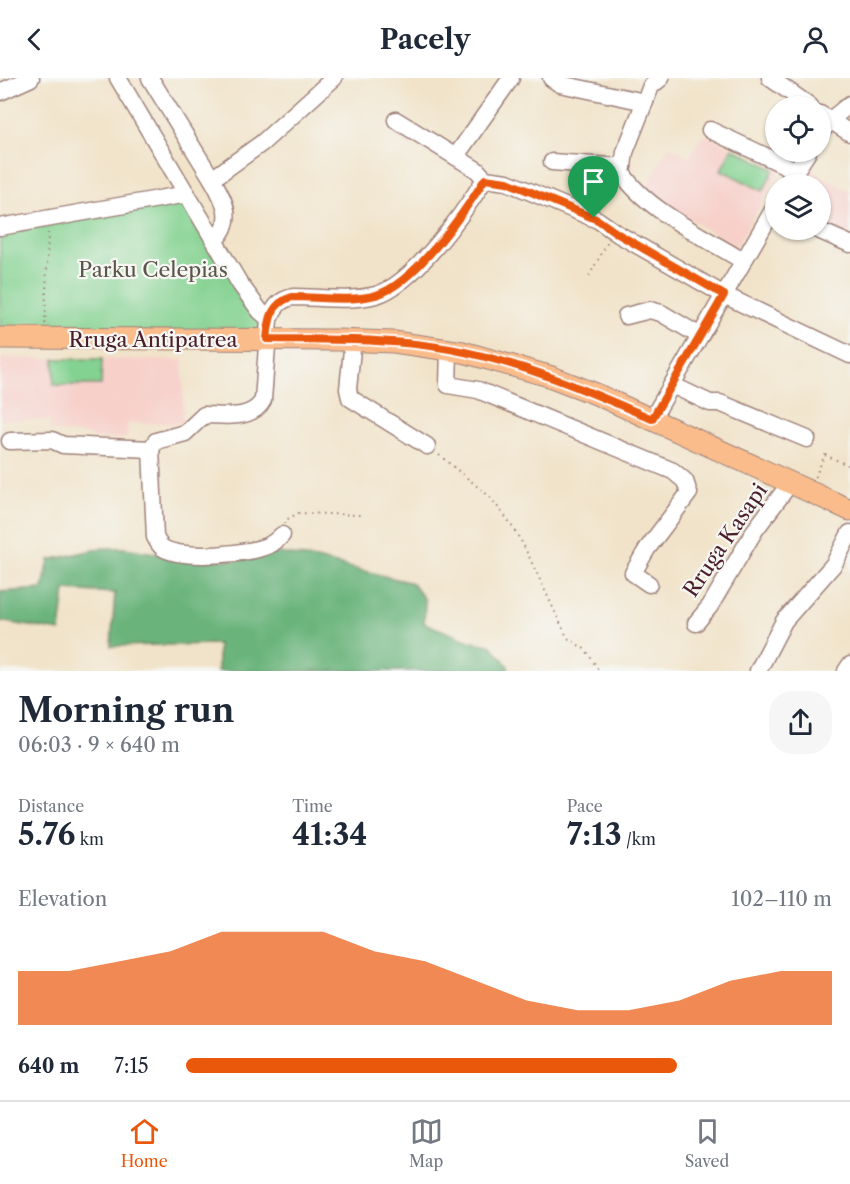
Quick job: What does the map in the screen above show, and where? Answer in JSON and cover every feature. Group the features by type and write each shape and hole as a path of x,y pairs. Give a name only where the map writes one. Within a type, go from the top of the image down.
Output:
{"main road":[{"name":"Rruga Antipatrea","path":"0,338 268,329 449,349 482,356 549,376 596,394 850,510"}],"street":[{"path":"0,92 32,78"},
{"path":"118,78 268,329"},
{"path":"212,179 262,143 334,78"},
{"path":"456,156 511,78"},
{"path":"551,78 560,84 645,102"},
{"path":"661,78 651,86 625,153 623,170 631,187 660,210 743,261"},
{"path":"770,78 796,96"},
{"path":"157,80 225,202 226,223 222,234 215,240"},
{"path":"831,117 850,104"},
{"path":"396,120 456,156 477,170 485,179 507,182 594,218 614,232 724,295 850,355"},
{"path":"831,125 850,133"},
{"path":"710,130 786,174"},
{"path":"552,162 623,170"},
{"path":"282,536 270,545 238,554 202,555 170,551 160,547 155,537 151,449 156,441 186,433 204,415 251,414 259,408 263,400 268,329 275,308 282,300 292,297 358,298 376,295 391,288 405,279 446,234 485,179"},
{"path":"0,227 187,194"},
{"path":"652,419 765,223"},
{"path":"831,236 850,244"},
{"path":"626,316 650,310 661,313 700,336"},
{"path":"353,340 348,388 350,398 427,446"},
{"path":"449,349 448,385 478,390 673,471 686,481 688,493 647,549 633,573 649,584"},
{"path":"672,385 710,403 720,403 807,439"},
{"path":"10,441 52,440 63,445 151,449"},
{"name":"Rruga Kasapi","path":"696,623 710,606 755,530 800,487"},
{"path":"758,671 784,621 834,564 850,533"},
{"path":"846,671 850,665"}],"path":[{"path":"594,218 611,182 623,170"},
{"path":"44,338 48,219"},
{"path":"589,276 614,232"},
{"path":"427,446 489,496 500,508 523,544 565,633 569,639 586,650 599,671"},
{"path":"800,487 825,455 850,466"},
{"path":"282,536 286,520 298,513 362,515"}],"shaded area":[{"path":"709,136 780,171 778,174 765,174 765,197 736,247 669,206 657,205 643,192 670,146 689,157 701,138"},
{"path":"806,167 818,174 802,174"},
{"path":"831,181 850,192 850,240 831,231"},
{"path":"0,358 183,360 183,423 128,423 127,438 91,439 91,435 50,431 49,420 0,420"}],"green space":[{"path":"732,148 774,169 772,174 765,174 763,191 721,170"},
{"name":"Parku Celepias","path":"185,199 262,320 263,333 0,333 0,234"},
{"path":"54,359 102,359 101,385 54,385"},
{"path":"103,548 125,548 196,560 242,560 279,553 316,559 412,583 425,600 424,623 469,641 492,646 508,666 508,671 218,671 218,644 111,646 115,593 65,590 60,631 0,621 0,592 43,589 49,560"}],"route":[{"path":"485,179 507,182 594,218 724,295 652,419 549,376 463,351 376,341 267,339 270,319 282,300 292,297 358,298 376,295 405,279 446,234 485,179"}]}
